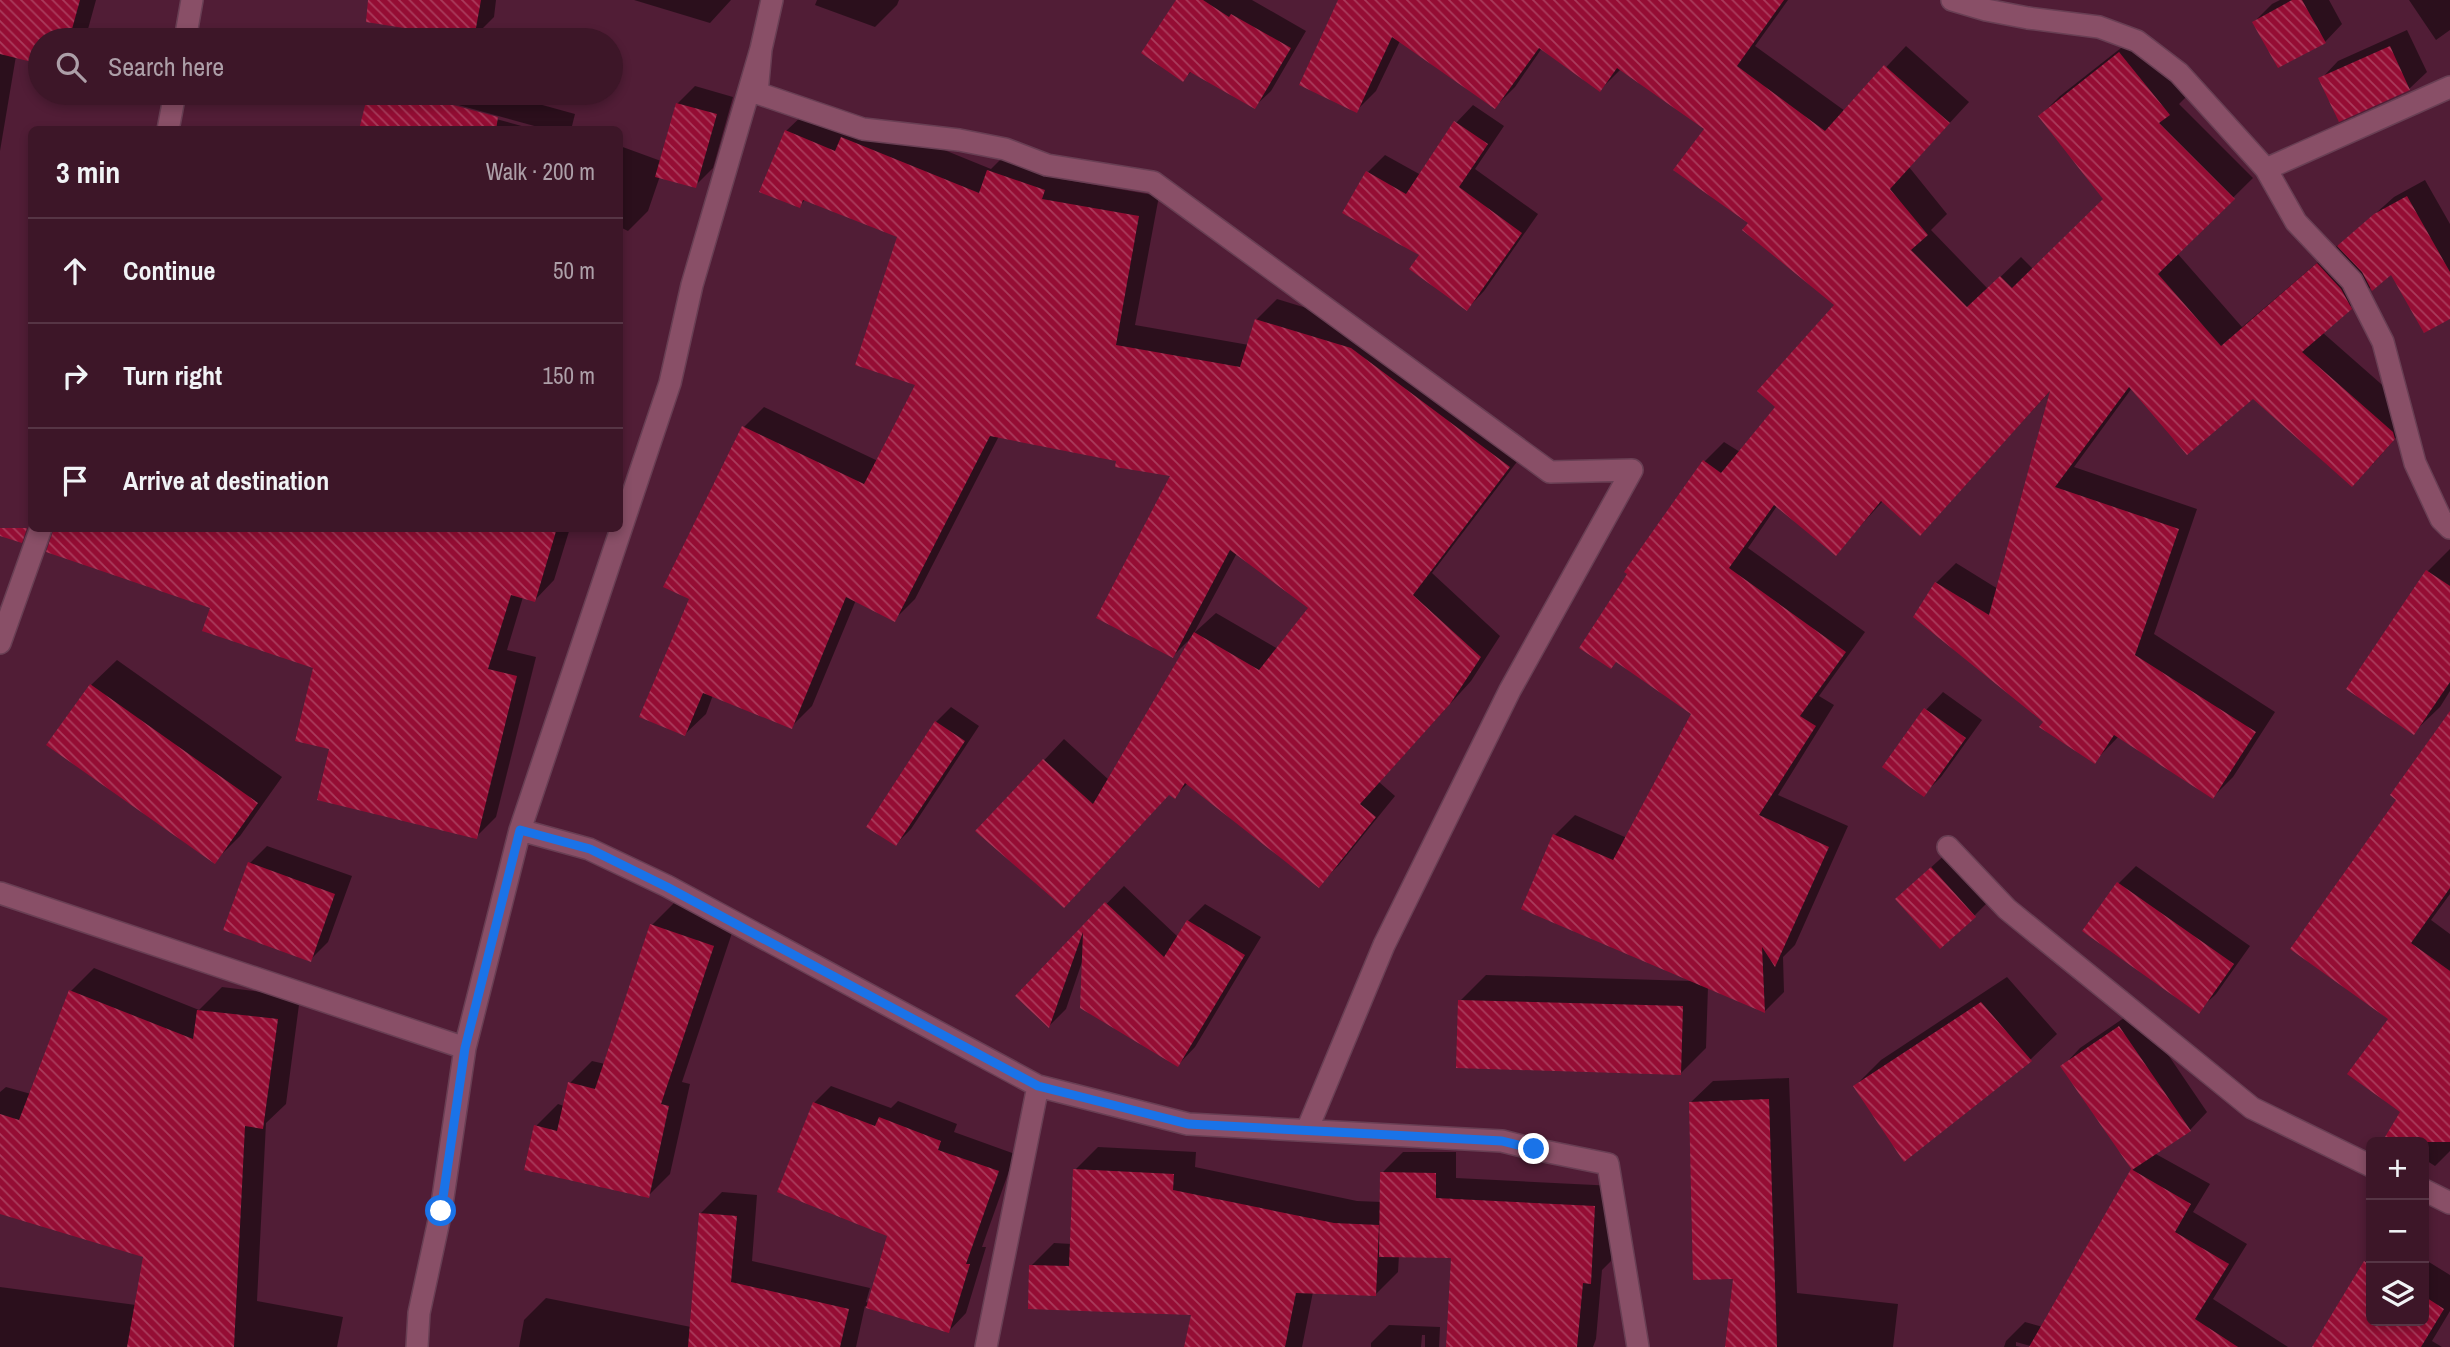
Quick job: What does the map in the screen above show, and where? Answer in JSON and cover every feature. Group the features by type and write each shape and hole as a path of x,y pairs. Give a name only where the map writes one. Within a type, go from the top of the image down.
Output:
{"street":[{"path":"187,28 192,0"},
{"path":"623,523 670,383 692,285 761,49 772,0"},
{"path":"1952,0 2028,18 2099,27 2137,41 2179,73 2266,169 2296,222 2352,281 2383,342 2415,463 2441,519 2450,527"},
{"path":"761,49 757,93 824,117 863,130 959,140 1005,149 1047,165 1153,182 1549,472 1632,470 1510,690 1384,945 1307,1130"},
{"path":"2266,169 2450,87"},
{"path":"169,126 173,105"},
{"path":"0,643 40,532"},
{"path":"417,1347 419,1313 441,1211 465,1048 520,830 620,532"},
{"path":"520,830 590,849 667,887 1038,1086 1188,1124 1502,1141 1608,1164 1638,1347"},
{"path":"1948,847 2007,909 2252,1108 2366,1164"},
{"path":"0,893 465,1048"},
{"path":"986,1347 1038,1086"},
{"path":"2429,1192 2450,1203"}],"building":[{"path":"0,0 80,0 72,28 28,28 28,61 0,54"},
{"path":"368,0 481,0 476,28 404,28 366,22"},
{"path":"1176,0 1203,0 1229,17 1231,14 1291,48 1255,109 1190,72 1183,82 1141,53"},
{"path":"1338,0 1784,0 1737,66 1825,131 1884,65 1950,123 1890,189 1928,235 1911,250 1967,307 2000,276 2012,288 2103,199 2038,116 2119,52 2170,115 2159,123 2235,199 2158,274 2221,346 2317,263 2341,289 2352,309 2302,352 2393,432 2395,439 2352,487 2253,399 2187,455 2129,387 2055,487 2179,529 2135,655 2256,732 2213,799 2114,735 2095,764 2039,727 2043,722 1913,617 1935,582 1989,615 2050,391 1920,536 1881,501 1836,556 1774,505 1729,568 1846,652 1800,716 1816,726 1759,815 1829,847 1775,967 1762,947 1765,1013 1521,909 1553,834 1613,860 1691,714 1616,662 1611,669 1579,648 1627,574 1624,572 1703,460 1721,473 1775,407 1757,391 1834,305 1742,230 1748,223 1673,170 1704,129 1617,68 1600,92 1539,48 1495,109 1392,37 1357,113 1299,85"},
{"path":"2292,0 2302,0 2326,43 2278,68 2252,22"},
{"path":"2390,46 2410,90 2339,122 2318,78"},
{"path":"676,103 717,114 696,188 655,177"},
{"path":"365,105 453,105 498,117 497,126 360,126"},
{"path":"1454,121 1488,144 1459,187 1522,233 1467,311 1409,269 1419,255 1342,213 1366,171 1406,194"},
{"path":"785,130 835,151 841,137 979,193 987,170 1045,190 1042,199 1139,216 1116,345 1240,367 1255,319 1351,348 1510,467 1413,595 1481,657 1450,704 1360,804 1376,817 1319,888 1185,783 1175,799 1169,795 1064,908 975,831 1043,759 1093,804 1194,632 1259,670 1308,608 1230,550 1173,658 1096,618 1170,476 1115,467 1116,461 990,436 895,622 846,597 792,729 703,693 685,736 639,717 689,599 663,587 742,426 864,484 915,385 855,365 897,237 803,200 800,208 759,192"},
{"path":"2407,196 2450,272 2450,319 2424,333 2391,275 2372,291 2362,272 2337,246 2374,214"},
{"path":"0,528 27,528 22,543 0,536"},
{"path":"53,532 556,532 535,602 511,595 488,669 517,676 477,839 317,800 329,749 295,741 313,668 202,631 210,608 46,552"},
{"path":"2426,570 2450,586 2450,682 2414,735 2346,689"},
{"path":"90,684 258,803 215,864 46,745"},
{"path":"1924,708 1966,738 1924,797 1882,767"},
{"path":"2450,711 2450,888 2411,943 2450,971 2450,1142 2429,1142 2429,1137 2385,1137 2400,1112 2347,1074 2388,1019 2290,949 2396,800 2390,795"},
{"path":"935,721 965,741 896,846 866,827"},
{"path":"248,862 335,894 311,962 223,930"},
{"path":"1931,867 1976,917 1940,949 1895,899"},
{"path":"2117,882 2234,964 2199,1014 2082,931"},
{"path":"1105,902 1164,957 1187,920 1245,955 1178,1067 1080,1008 1083,932 1049,1028 1015,996"},
{"path":"650,924 714,946 661,1104 669,1106 649,1198 524,1170 534,1125 557,1131 568,1082 595,1089"},
{"path":"69,990 193,1039 197,1010 278,1019 263,1129 245,1126 234,1347 127,1347 143,1257 0,1214 0,1114 19,1120"},
{"path":"1458,1000 1683,1006 1681,1075 1456,1068"},
{"path":"1981,1002 2032,1061 1904,1162 1853,1086"},
{"path":"2119,1026 2191,1131 2132,1170 2060,1066"},
{"path":"1769,1099 1777,1347 1725,1347 1733,1279 1693,1280 1689,1102"},
{"path":"813,1102 875,1126 879,1117 941,1141 938,1150 999,1171 966,1264 970,1264 949,1333 866,1308 887,1236 777,1192"},
{"path":"1073,1169 1174,1174 1173,1190 1334,1223 1379,1225 1376,1296 1296,1293 1285,1347 1184,1347 1191,1315 1028,1309 1029,1265 1069,1266"},
{"path":"2131,1169 2191,1204 2175,1232 2229,1264 2195,1319 2238,1347 2029,1347"},
{"path":"1380,1172 1436,1173 1436,1198 1595,1206 1591,1284 1583,1283 1577,1347 1446,1347 1451,1258 1379,1257"},
{"path":"699,1213 737,1216 731,1282 849,1309 840,1347 688,1347"},
{"path":"2364,1261 2366,1326 2429,1326 2429,1299 2444,1309 2421,1347 2312,1347"}],"route":[{"path":"441,1211 465,1048 520,830 590,849 667,887 1038,1086 1188,1124 1502,1141 1534,1149"}]}
